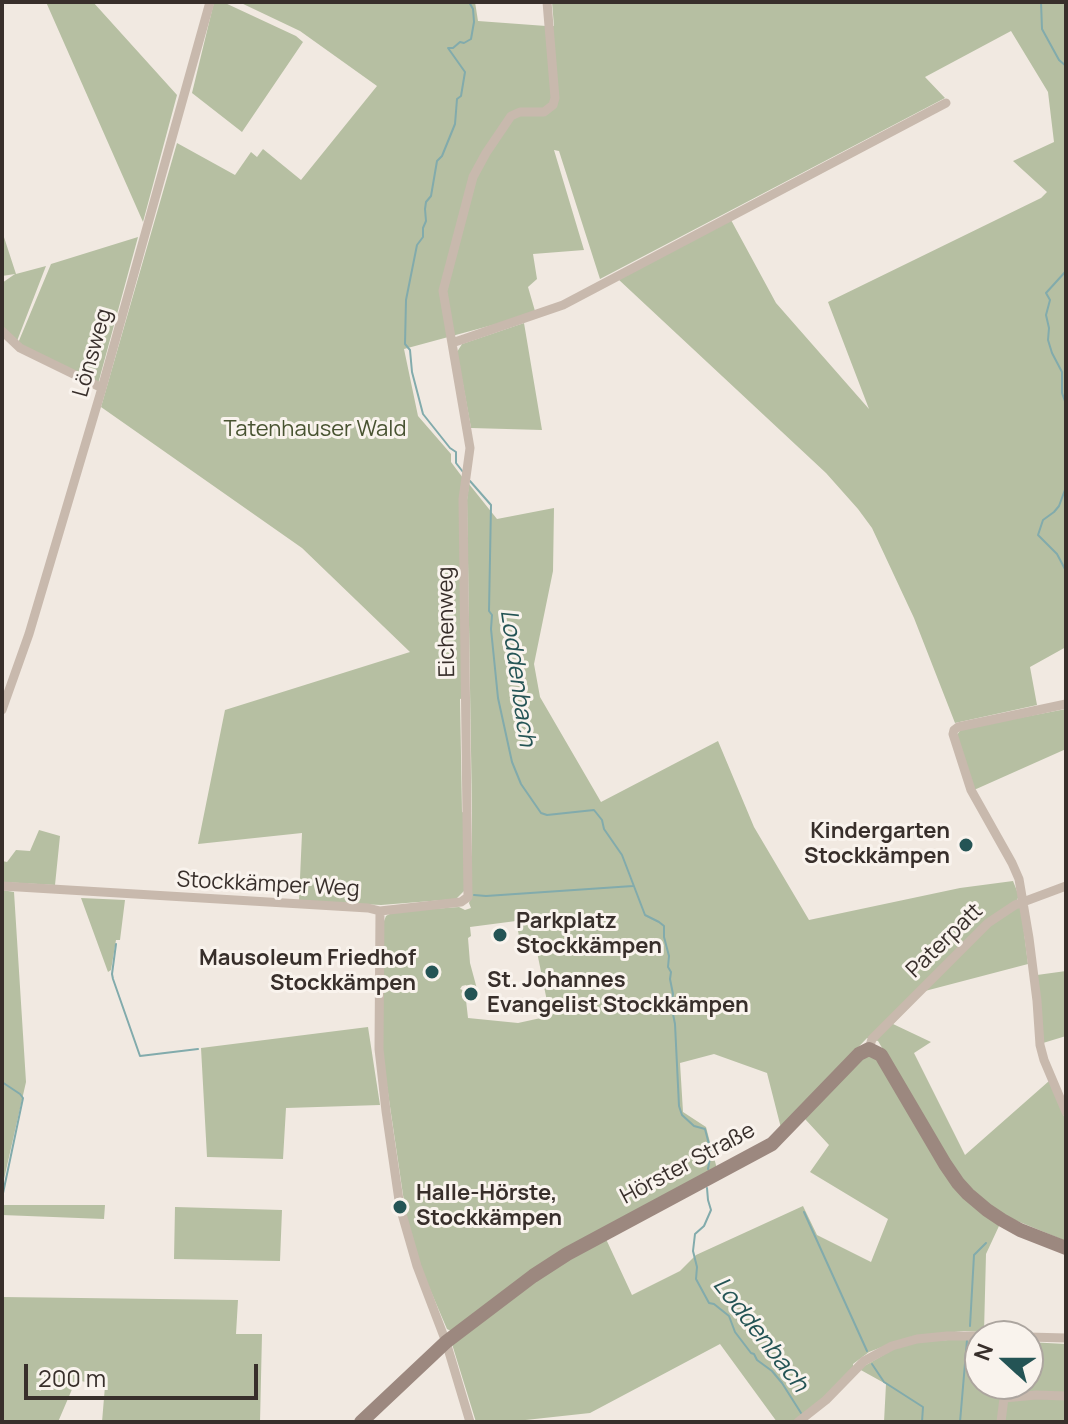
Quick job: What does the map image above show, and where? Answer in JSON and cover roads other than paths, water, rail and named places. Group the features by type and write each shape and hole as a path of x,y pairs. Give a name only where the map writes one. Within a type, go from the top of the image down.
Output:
{"street":[{"name":"Lönsweg","path":"2,710 29,634 102,388 210,2"},
{"name":"Eichenweg","path":"380,911 465,901 470,892 463,499 470,448 443,291 473,177 511,116 520,112 544,112 553,105 555,98 547,2"},
{"path":"452,343 563,305 946,103"},
{"path":"2,331 20,348 102,388"},
{"path":"1066,704 958,727 953,734 971,790 1012,863 1024,901 1040,1045 1066,1112"},
{"name":"Stockkämper Weg","path":"2,886 380,911 379,1049 394,1167 404,1223 446,1342 470,1422"},
{"name":"Paterpatt","path":"869,1049 872,1039 988,923 1024,901 1066,886"},
{"path":"869,1049 881,1055 945,1164 968,1194 1011,1225 1066,1248"},
{"name":"Hörster Straße","path":"361,1422 446,1342 533,1276 567,1254 772,1144 859,1054 869,1049"},
{"path":"798,1422 826,1400 864,1361 892,1346 917,1339 964,1336"},
{"path":"1044,1337 1066,1338"},
{"path":"1044,1395 1066,1396"},
{"path":"1001,1422 1004,1400"}],"waterway":[{"name":"Loddenbach","path":"463,472 456,463 456,452 423,414 412,372 410,350 405,344 406,300 417,245 423,237 426,202 431,196 437,161 455,124 457,99 461,96 465,72 448,48 471,39 474,22 469,2"},
{"path":"1041,2 1042,29 1059,60 1066,66"},
{"path":"1066,95 1066,110"},
{"path":"1066,271 1046,293 1050,300 1046,315 1048,340 1062,372 1062,393 1066,404"},
{"name":"Loddenbach","path":"470,481 491,505 489,611 492,615 498,698 512,762 521,784 541,813 594,810 622,855 645,915 664,926 673,994 671,1004 675,1024 679,1106 682,1115 694,1126 705,1129 711,1152 708,1169"},
{"path":"1066,487 1059,506 1043,520 1038,535 1057,554 1066,571"},
{"path":"474,895 633,886"},
{"path":"116,944 113,979 140,1056 198,1049"},
{"path":"2,1082 23,1098 2,1198"},
{"name":"Loddenbach","path":"707,1188 711,1210 704,1226 695,1234 696,1279 709,1303 729,1316 735,1332 757,1360 782,1383 801,1413"},
{"path":"804,1212 867,1351"},
{"path":"970,1320 974,1255 986,1243"},
{"path":"872,1364 884,1382 923,1407 922,1422"},
{"path":"960,1422 964,1375"}],"place":[{"name":"Kindergarten Stockkämpen","path":"966,845"},
{"name":"Parkplatz Stockkämpen","path":"500,935"},
{"name":"Mausoleum Friedhof Stockkämpen","path":"432,972"},
{"name":"St. Johannes Evangelist Stockkämpen","path":"471,994"},
{"name":"Halle-Hörste, Stockkämpen","path":"400,1207"}],"park label":[{"name":"Tatenhauser Wald","path":"315,430"}]}
